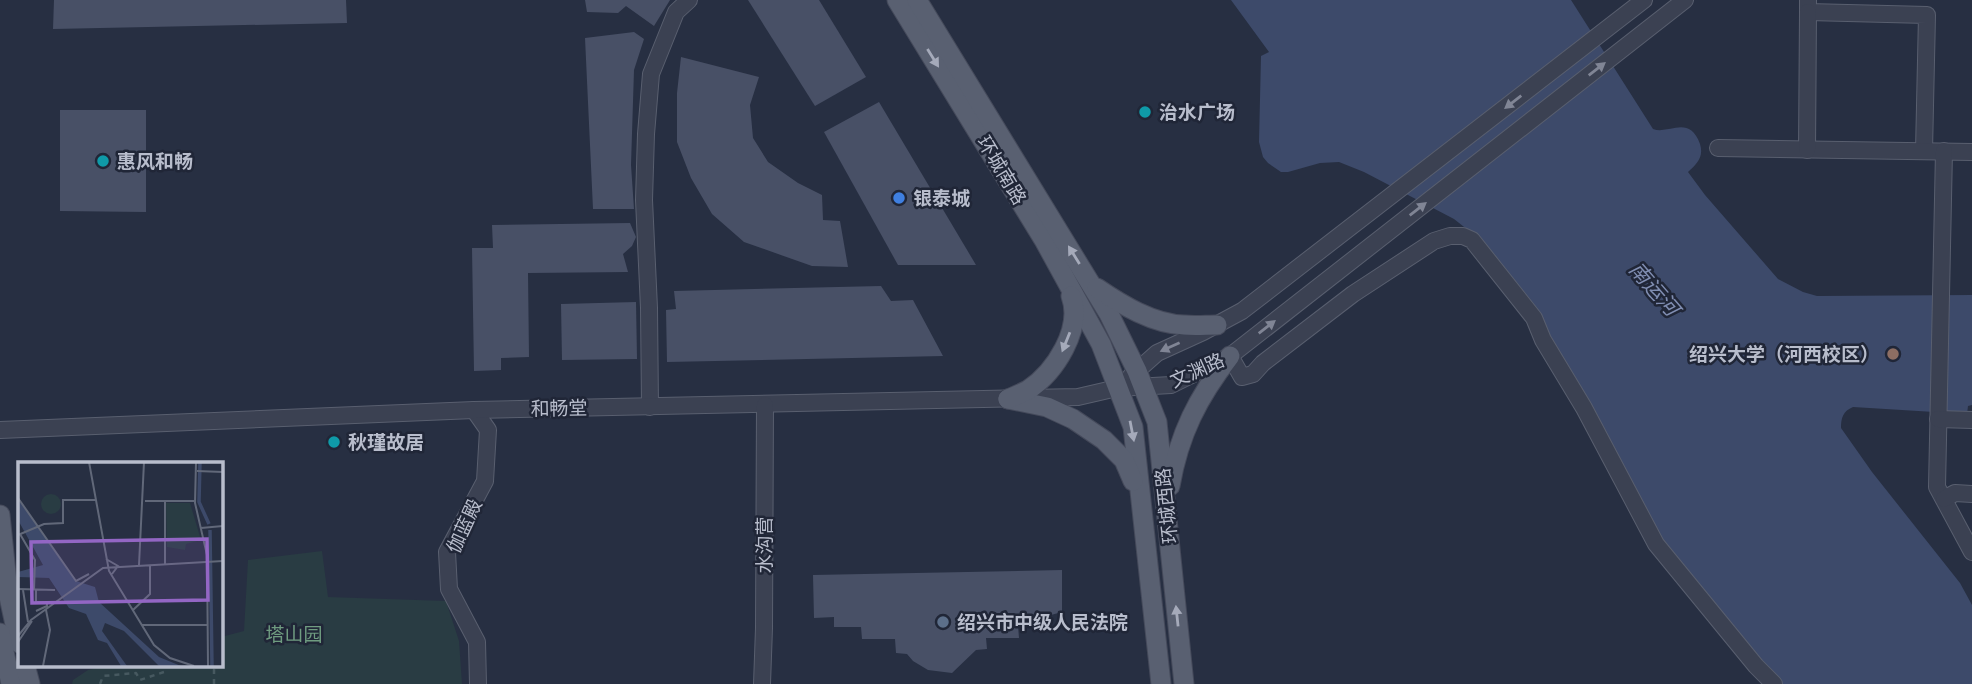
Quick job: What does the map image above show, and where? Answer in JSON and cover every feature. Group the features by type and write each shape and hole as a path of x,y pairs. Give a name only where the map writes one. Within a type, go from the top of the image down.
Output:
{"main road":[{"name":"环城南路","path":"897,0 1044,240 1101,344"},
{"name":"环城南路","path":"917,0 1121,335"},
{"path":"1008,399 1029,389 1052,368 1068,343 1074,304 1064,276"},
{"path":"1092,285 1122,304 1152,318 1181,326 1217,325"},
{"name":"环城西路","path":"1121,335 1157,422 1184,684"},
{"name":"环城西路","path":"1101,344 1133,427 1161,684"},
{"path":"1167,518 1172,473 1189,419 1210,380 1230,356"},
{"path":"1008,399 1047,407 1073,419 1104,440 1124,460 1135,485 1143,520"},
{"path":"0,515 8,592 18,638"},
{"path":"0,633 11,684"},
{"path":"25,666 30,684"}],"street":[{"path":"650,407 644,200 646,134 652,74 676,12 689,0"},
{"name":"文渊路","path":"1118,388 1140,378 1157,353 1242,311 1644,0"},
{"name":"文渊路","path":"1140,378 1171,385 1230,356 1685,0"},
{"path":"1807,150 1808,6 1927,15 1924,151"},
{"path":"1718,148 1972,152"},
{"path":"1944,151 1937,486 1972,552"},
{"path":"1230,356 1242,377 1253,374 1263,363 1353,294 1434,241 1450,236 1463,236 1472,240 1534,318 1543,340 1584,408 1656,544 1756,666 1774,684"},
{"name":"和畅堂","path":"0,430 474,410 1078,397 1118,388"},
{"name":"水沟营","path":"762,684 765,405"},
{"name":"伽蓝殿","path":"474,410 488,430 485,481 447,552 449,589 477,642 478,684"},
{"path":"1939,414 1972,420"},
{"path":"1944,499 1955,494 1972,494"}],"path":[{"path":"100,684 103,676 136,673 140,680 164,672 167,666"},
{"path":"214,684 216,666"}],"green space":[{"name":"塔山园","path":"322,551 328,597 446,601 459,641 462,684 72,684 73,680 88,670 106,666 222,666 222,637 244,631 248,560"}],"water":[{"name":"南运河","path":"1231,0 1571,0 1653,129 1685,128 1695,135 1700,144 1700,156 1688,172 1778,279 1817,296 1972,295 1972,405 1968,406 1967,414 1853,407 1843,415 1841,428 1872,472 1960,583 1972,605 1972,684 1782,684 1756,658 1662,545 1541,318 1473,234 1454,219 1364,172 1339,162 1320,163 1281,172 1263,157 1259,142 1261,56 1269,52"}],"building":[{"path":"54,0 346,0 347,23 53,29"},
{"path":"585,0 670,0 654,26 626,6 618,13 587,12"},
{"path":"748,0 819,0 866,77 815,106"},
{"path":"634,32 644,39 634,70 631,165 634,209 593,209 585,38"},
{"path":"681,57 759,77 750,105 753,138 768,162 798,183 822,195 823,220 840,221 848,267 812,266 744,242 712,214 691,178 677,142 677,93"},
{"path":"879,102 976,265 898,265 824,132"},
{"name":"惠风和畅","path":"60,110 146,110 146,212 60,211"},
{"path":"630,223 636,237 632,246 623,254 628,272 528,273 529,357 501,358 501,370 474,371 472,248 493,248 492,225"},
{"path":"881,286 891,301 913,300 943,356 667,362 666,310 676,309 674,291"},
{"path":"636,302 637,359 562,360 561,304"},
{"name":"绍兴市中级人民法院","path":"1062,570 1062,612 1051,615 1051,626 1018,626 1019,638 986,638 987,649 976,650 952,673 928,670 907,654 896,653 895,639 862,639 861,627 834,627 834,617 814,618 813,575"}],"place":[{"name":"治水广场","path":"1145,112"},
{"name":"惠风和畅","path":"103,161"},
{"name":"银泰城","path":"899,198"},
{"name":"绍兴大学（河西校区）","path":"1893,354"},
{"name":"秋瑾故居","path":"334,442"},
{"name":"绍兴市中级人民法院","path":"943,622"}]}
